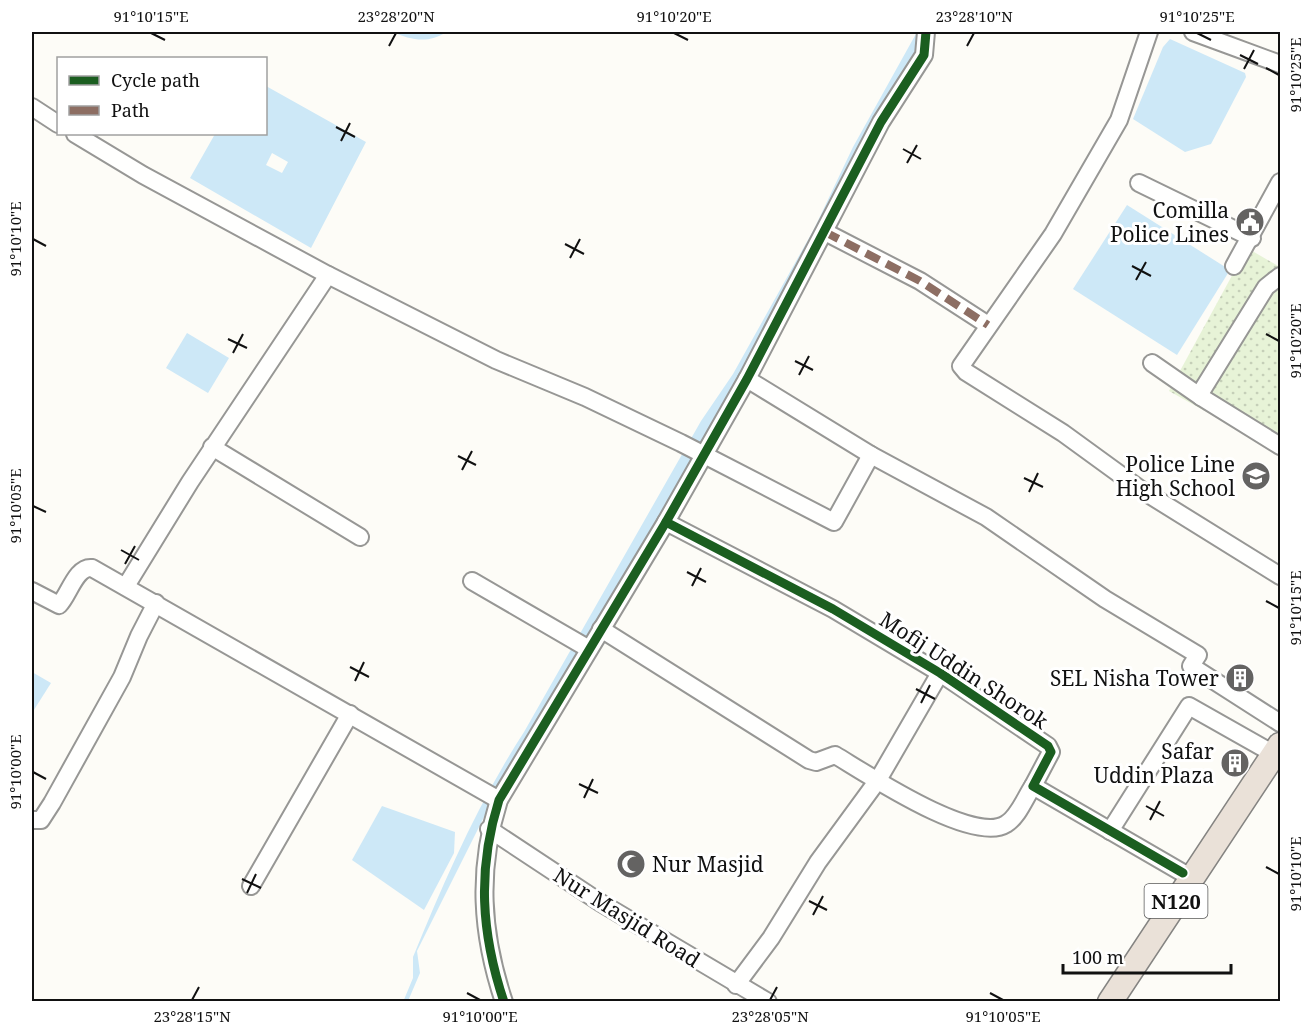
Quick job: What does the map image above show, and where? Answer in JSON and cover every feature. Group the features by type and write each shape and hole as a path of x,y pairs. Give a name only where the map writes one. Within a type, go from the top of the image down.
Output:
{"highway":[{"name":"N120","path":"1110,1002 1273,757"}],"street":[{"path":"504,1002 485,927 489,829 499,800 666,522 747,380 881,122 925,50 926,32"},
{"path":"1149,32 1119,120 1053,234 961,363 966,372 1063,433 1140,489 1281,576"},
{"path":"1193,32 1281,64"},
{"path":"32,107 57,123"},
{"path":"77,135 143,175 327,275 506,364 585,397 681,443 834,522 871,455"},
{"path":"1234,266 1252,238 1281,182"},
{"path":"1139,183 1252,238"},
{"path":"825,232 920,281 988,326"},
{"path":"126,586 212,447 327,275"},
{"path":"1201,397 1201,392 1266,287 1281,276"},
{"path":"1152,363 1201,397 1281,446"},
{"path":"747,380 871,455 986,517 1105,599 1198,655 1191,666 1281,723"},
{"path":"212,447 360,537"},
{"name":"Mofij Uddin Shorok","path":"666,522 833,609 940,674 1051,748 1033,786"},
{"path":"32,591 59,605 80,572 88,567 156,603 499,800"},
{"path":"472,581 589,649"},
{"path":"32,820 41,820 52,803 122,677 156,603"},
{"path":"601,630 809,760 816,762 832,754 836,755 960,824 990,830 1005,825 1014,817 1033,786 1183,873"},
{"path":"736,985 771,938 818,862 878,780 940,674"},
{"path":"1110,831 1189,706 1273,757"},
{"path":"252,886 350,714"},
{"path":"1099,1002 1236,796 1273,757"},
{"path":"1122,1002 1251,803 1273,757"},
{"name":"Nur Masjid Road","path":"489,829 601,903 768,1002"}],"green space":[{"path":"1247,248 1280,267 1280,453 1169,391"}],"water":[{"path":"393,32 446,32 440,36 419,40"},
{"path":"917,32 930,32 672,503 500,785 417,951 420,973 408,1001 403,1002 413,978 413,957 477,814 701,421 733,374 814,229 853,147"},
{"path":"1170,39 1245,73 1246,77 1211,144 1185,152 1133,119 1163,47"},
{"path":"267,87 366,142 311,248 190,178 214,135 267,135","holes":["272,153 288,162 282,173 266,165"]},
{"path":"1127,205 1230,270 1177,355 1073,289"},
{"path":"187,333 229,358 208,393 166,368"},
{"path":"32,672 51,683 32,713"},
{"path":"382,806 455,832 454,853 424,910 352,860"}],"marked path":[{"path":"825,232 920,281 988,325"}],"cycle path":[{"path":"504,1002 490,951 485,901 487,851 499,800 666,522 747,379 881,122 924,55 926,32"},
{"path":"666,522 833,609 940,673 1048,746 1051,752 1033,786 1183,873"}],"place":[{"name":"Comilla Police Lines","path":"1250,222"},
{"name":"Police Line High School","path":"1256,476"},
{"name":"SEL Nisha Tower","path":"1240,678"},
{"name":"Safar Uddin Plaza","path":"1235,763"},
{"name":"Nur Masjid","path":"631,864"}]}
